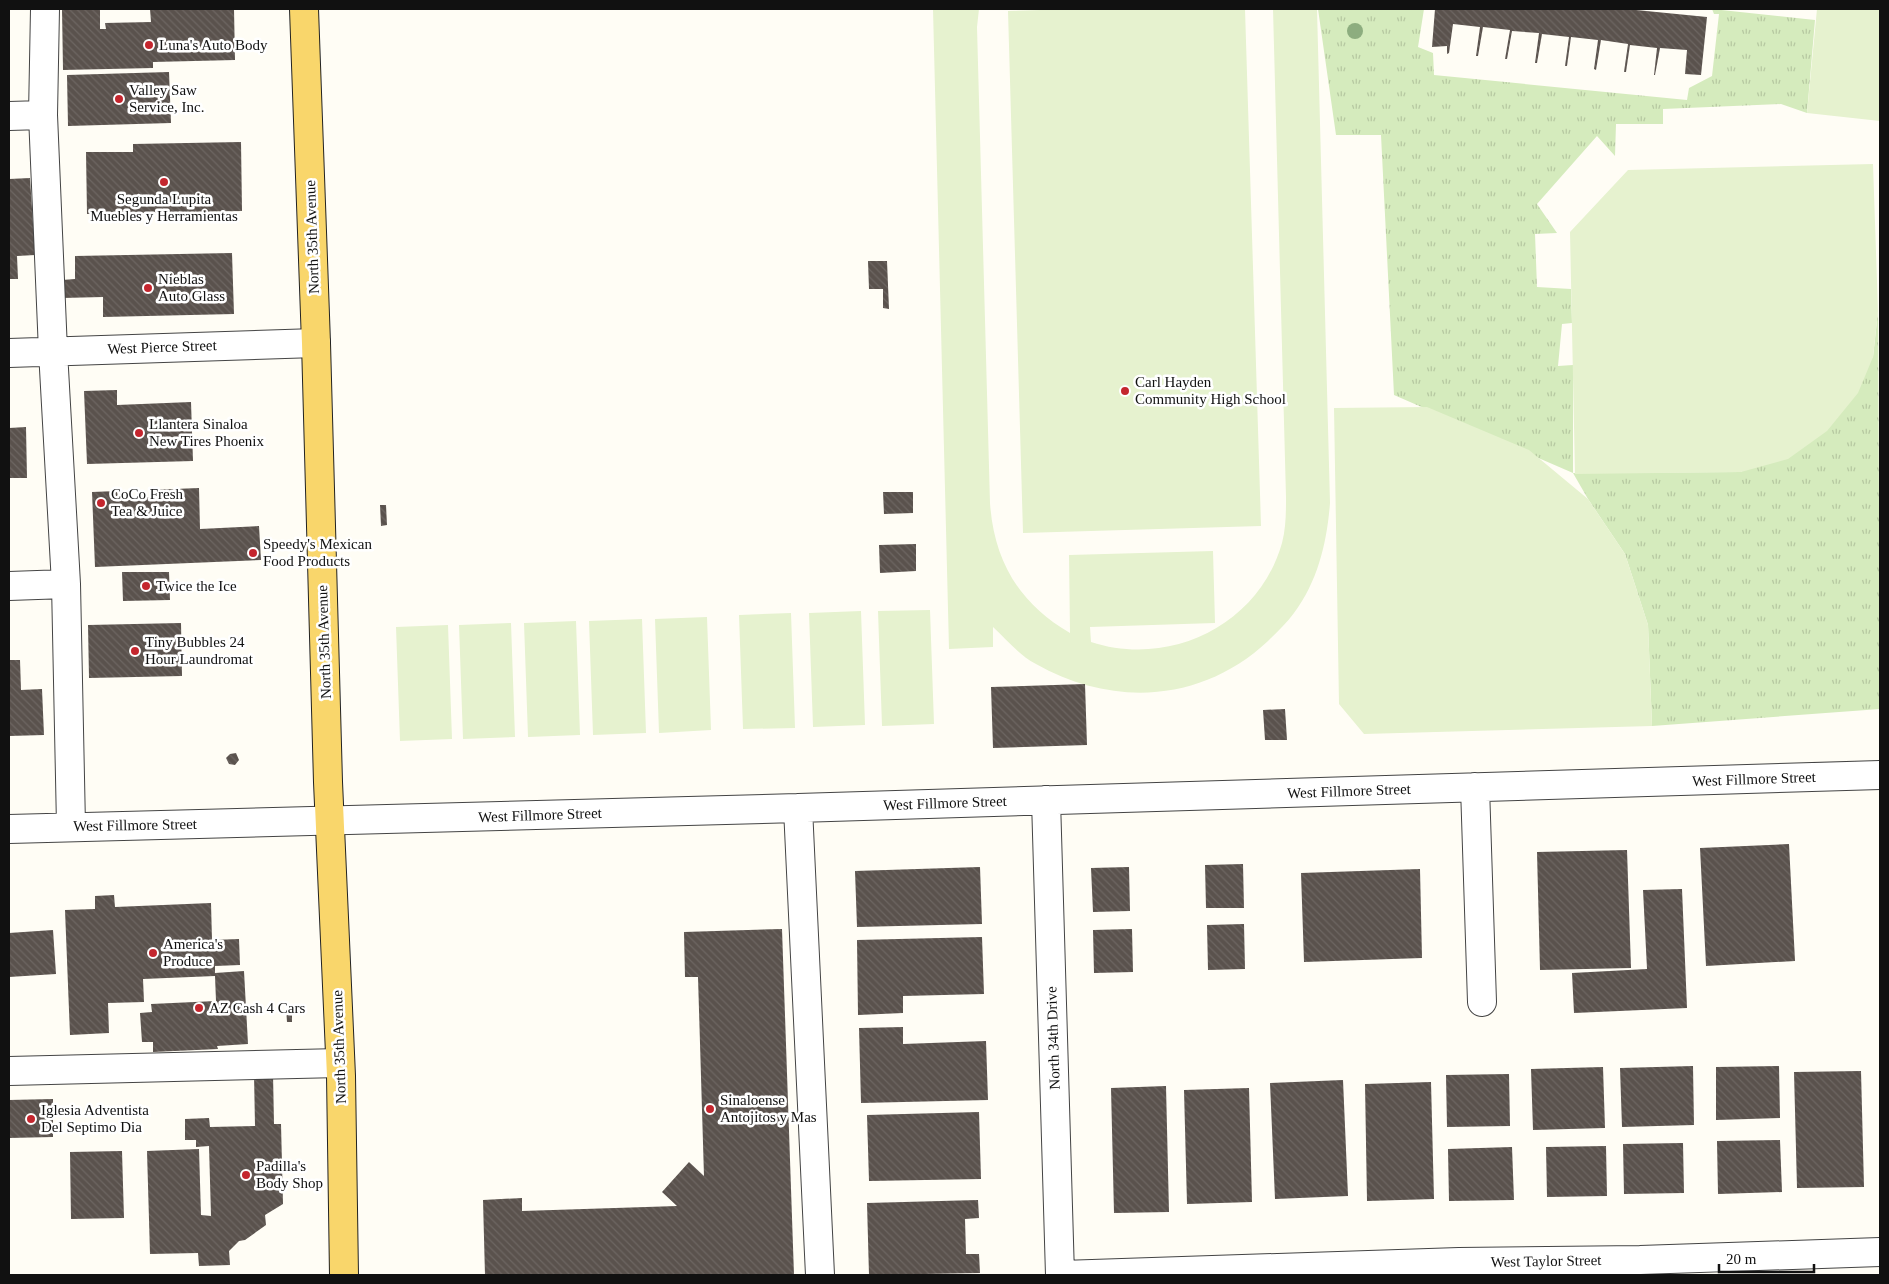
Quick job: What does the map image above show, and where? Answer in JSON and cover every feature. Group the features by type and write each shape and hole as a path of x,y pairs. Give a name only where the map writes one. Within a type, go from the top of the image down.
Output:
{"main road":[{"name":"North 35th Avenue","path":"304,9 330,820 340,1064 344,1275"}],"street":[{"path":"45,9 43,115 53,351 66,584 71,826"},
{"path":"9,116 43,115"},
{"name":"West Pierce Street","path":"9,353 316,343"},
{"path":"9,586 66,584"},
{"name":"West Fillmore Street","path":"9,828 798,808 1880,775"},
{"path":"1475,787 1482,1002"},
{"name":"North 34th Drive","path":"1046,800 1061,1275"},
{"path":"798,808 820,1275"},
{"path":"9,1072 340,1064"},
{"name":"West Taylor Street","path":"1061,1275 1880,1252"}],"green space":[{"path":"933,9 979,9 977,27 990,503 997,544 1013,579 1024,595 1052,622 1070,633 1069,555 1213,551 1215,623 1090,627 1091,642 1121,649 1151,649 1180,644 1208,633 1232,617 1254,597 1270,572 1282,543 1285,526 1286,497 1273,9 1317,9 1330,503 1324,547 1309,588 1291,617 1268,641 1243,661 1215,677 1187,687 1157,692 1127,692 1096,688 1066,678 1036,664 1019,652 993,627 993,647 949,649"},
{"path":"1245,9 1261,526 1023,533 1008,11"},
{"path":"1318,9 1424,9 1418,47 1433,53 1434,75 1687,100 1689,88 1712,76 1719,14 1714,14 1712,9 1815,20 1807,113 1781,104 1663,109 1663,124 1616,124 1615,156 1597,136 1537,204 1557,233 1535,234 1537,287 1571,289 1572,323 1562,324 1558,366 1573,365 1573,473 1394,395 1381,135 1336,135"},
{"path":"1817,9 1880,9 1880,121 1807,113"},
{"path":"1873,164 1878,311 1873,357 1858,393 1827,431 1788,459 1741,472 1575,474 1570,232 1628,170"},
{"path":"1878,311 1880,709 1652,726 1648,625 1625,554 1573,473 1741,472 1873,357"},
{"path":"1427,407 1529,450 1588,499 1625,554 1648,625 1652,726 1364,734 1339,704 1334,408"},
{"path":"930,610 934,724 882,726 878,611"},
{"path":"861,611 865,725 813,727 809,613"},
{"path":"791,613 795,728 743,729 739,615"},
{"path":"707,617 711,730 659,733 655,619"},
{"path":"642,619 646,733 593,735 589,621"},
{"path":"576,621 580,735 528,737 524,623"},
{"path":"511,623 515,737 463,739 459,625"},
{"path":"448,625 452,739 400,741 396,627"}],"building":[{"name":"Luna's Auto Body","path":"62,9 100,9 100,29 106,29 105,23 151,22 150,9 234,9 235,60 153,62 153,68 63,70"},
{"path":"1435,9 1626,9 1707,17 1701,75 1685,74 1687,50 1660,48 1654,75 1657,48 1630,45 1626,72 1624,72 1628,44 1601,40 1596,70 1594,69 1598,40 1571,37 1567,66 1565,66 1569,37 1542,34 1537,63 1535,63 1539,33 1512,31 1507,59 1505,59 1510,30 1483,27 1478,56 1476,56 1480,27 1453,24 1449,53 1447,54 1447,46 1432,47"},
{"name":"Valley Saw Service, Inc.","path":"169,72 171,123 68,126 67,75"},
{"name":"Segunda Lupita Muebles y Herramientas","path":"241,142 242,211 87,214 86,152 133,152 133,144"},
{"path":"30,178 35,255 17,256 18,279 9,279 9,179"},
{"name":"Nieblas Auto Glass","path":"232,253 234,314 103,317 103,297 62,298 62,280 75,279 75,256"},
{"path":"868,261 887,261 889,309 883,308 883,289 869,289"},
{"name":"Llantera Sinaloa New Tires Phoenix","path":"117,390 117,405 191,402 193,461 87,464 84,391"},
{"path":"26,427 27,478 9,478 9,428"},
{"path":"199,488 200,529 259,526 261,560 95,567 92,492 117,491 118,498 150,497 149,490"},
{"path":"883,492 913,492 913,513 884,514"},
{"path":"380,505 386,505 387,525 381,526"},
{"path":"916,544 916,571 880,573 879,545"},
{"name":"Twice the Ice","path":"122,572 169,572 170,600 123,601"},
{"name":"Tiny Bubbles 24 Hour Laundromat","path":"181,623 182,676 89,678 88,625"},
{"path":"9,660 20,660 21,690 42,689 44,735 9,736"},
{"path":"1085,684 1087,745 993,748 991,687"},
{"path":"1285,709 1287,740 1265,740 1263,710"},
{"path":"236,753 239,760 235,765 229,764 226,758 230,754"},
{"path":"1789,844 1795,961 1706,966 1700,848"},
{"path":"1627,850 1631,968 1540,970 1537,852"},
{"path":"1243,864 1244,908 1206,908 1205,865"},
{"path":"980,867 982,924 857,927 855,871"},
{"path":"1129,867 1130,911 1093,912 1091,868"},
{"path":"1420,869 1422,958 1304,962 1301,873"},
{"path":"1682,889 1687,1008 1574,1013 1572,973 1647,969 1643,890"},
{"name":"America's Produce","path":"114,895 115,907 211,903 212,940 239,939 240,965 215,966 215,973 244,971 248,1044 217,1046 218,1049 153,1052 153,1042 142,1042 140,1013 152,1012 151,1004 216,1001 215,976 143,979 144,1002 108,1003 109,1033 70,1035 65,910 95,909 95,896"},
{"path":"1244,924 1245,969 1208,970 1207,925"},
{"path":"782,929 794,1275 485,1275 483,1200 522,1198 522,1211 677,1206 662,1192 689,1162 704,1176 698,977 685,977 684,932"},
{"path":"1132,929 1133,972 1094,973 1093,930"},
{"path":"53,930 56,974 9,977 9,933"},
{"path":"982,937 984,994 903,996 903,1013 858,1015 857,940"},
{"path":"292,1006 292,1022 287,1022 286,1007"},
{"path":"903,1027 903,1044 986,1041 988,1100 861,1103 859,1028"},
{"path":"1693,1066 1694,1125 1622,1127 1620,1068"},
{"path":"1779,1066 1780,1118 1716,1120 1716,1067"},
{"path":"1603,1067 1605,1128 1533,1130 1531,1069"},
{"path":"1861,1071 1864,1187 1797,1188 1794,1072"},
{"name":"Padilla's Body Shop","path":"254,1074 273,1074 274,1124 281,1124 283,1204 265,1215 266,1225 245,1240 239,1241 229,1251 230,1265 199,1266 198,1253 150,1254 147,1151 199,1149 201,1215 211,1216 209,1146 196,1147 196,1140 185,1140 185,1119 209,1118 210,1127 255,1126"},
{"path":"1509,1074 1510,1126 1447,1127 1446,1075"},
{"path":"1343,1080 1348,1196 1275,1199 1270,1083"},
{"path":"1431,1082 1434,1199 1367,1201 1365,1084"},
{"path":"1166,1086 1169,1212 1114,1213 1111,1088"},
{"path":"1249,1088 1252,1202 1187,1204 1184,1090"},
{"name":"Iglesia Adventista Del Septimo Dia","path":"53,1099 53,1137 9,1138 9,1100"},
{"path":"979,1112 981,1179 869,1181 867,1115"},
{"path":"1780,1140 1782,1192 1718,1194 1717,1141"},
{"path":"1683,1143 1684,1193 1624,1194 1623,1144"},
{"path":"1606,1146 1607,1196 1547,1197 1546,1147"},
{"path":"1512,1147 1514,1200 1449,1201 1448,1149"},
{"path":"122,1151 124,1218 71,1219 70,1152"},
{"path":"978,1200 979,1218 965,1219 966,1254 979,1254 980,1273 869,1275 867,1203"}],"place":[{"name":"Luna's Auto Body","path":"149,45"},
{"name":"Valley Saw Service, Inc.","path":"119,99"},
{"name":"Segunda Lupita Muebles y Herramientas","path":"164,182"},
{"name":"Nieblas Auto Glass","path":"148,288"},
{"name":"Carl Hayden Community High School","path":"1125,391"},
{"name":"Llantera Sinaloa New Tires Phoenix","path":"139,433"},
{"name":"CoCo Fresh Tea & Juice","path":"101,503"},
{"name":"Speedy's Mexican Food Products","path":"253,553"},
{"name":"Twice the Ice","path":"146,586"},
{"name":"Tiny Bubbles 24 Hour Laundromat","path":"135,651"},
{"name":"America's Produce","path":"153,953"},
{"name":"AZ Cash 4 Cars","path":"199,1008"},
{"name":"Sinaloense Antojitos y Mas","path":"710,1109"},
{"name":"Iglesia Adventista Del Septimo Dia","path":"31,1119"},
{"name":"Padilla's Body Shop","path":"246,1175"}]}
